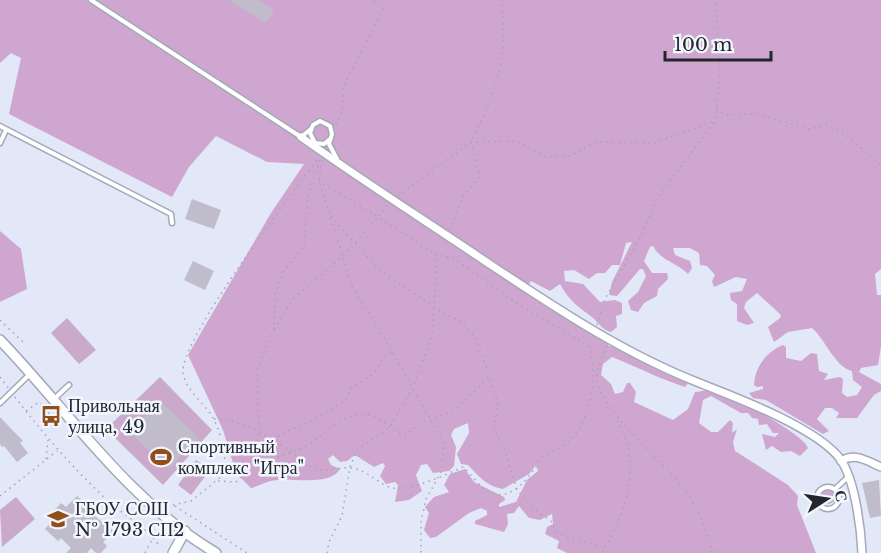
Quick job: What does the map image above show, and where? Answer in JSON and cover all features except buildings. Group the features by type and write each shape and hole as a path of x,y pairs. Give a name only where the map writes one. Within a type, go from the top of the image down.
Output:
{"main road":[{"path":"0,340 85,439 129,483 166,517 216,553"},
{"path":"173,553 185,531"}],"street":[{"path":"301,137 594,333 667,370 782,419 824,444 841,461 848,478 856,508 862,553"},
{"path":"841,461 848,457 860,457 881,467"}],"lane":[{"path":"91,0 301,137 315,123 327,123 332,130 331,151 342,164"},
{"path":"0,126 100,182 171,214 172,223"},
{"path":"311,129 315,143 324,144 330,139"},
{"path":"0,143 6,130"},
{"path":"0,403 10,390 31,374"},
{"path":"53,400 69,385"},
{"path":"835,489 848,478"},
{"path":"828,487 835,489 838,495 837,504 832,508 822,506 818,501 820,491 828,487"}],"path":[{"path":"336,127 342,110 344,85 383,9 373,0"},
{"path":"253,464 259,431 257,370 274,330 293,298 343,256 392,200 471,142 494,95 501,67 503,16 501,0"},
{"path":"214,419 227,419 259,431 316,469 330,471 350,467 369,473 388,486 396,488 437,479 463,467 483,489 496,495 517,490 534,471 541,457 557,450 573,438 587,415 593,372 593,358 589,346 605,299 642,234 657,198 715,121 720,71 716,0"},
{"path":"717,108 726,115 759,114 808,129 827,126 846,135 881,165"},
{"path":"471,142 517,141 546,158 570,156 595,142 654,143 715,121"},
{"path":"448,236 462,197 480,176 471,142"},
{"path":"324,153 319,181 353,289 444,443 441,472 426,499 421,522 422,553"},
{"path":"274,330 275,293 283,272 304,246 308,196 324,153"},
{"path":"220,435 214,419 185,380 183,370 189,347 247,255 296,187 324,153"},
{"path":"319,181 437,255 453,258 512,300 589,346"},
{"path":"330,214 377,268 434,307 460,320 476,338 498,402 494,429 504,448 517,490 533,508 551,521 556,531 566,537 605,548"},
{"path":"0,245 0,256"},
{"path":"327,553 329,542 342,516 350,467 357,450 389,428 412,389 432,336 437,255"},
{"path":"0,320 25,344"},
{"path":"602,553 626,507 629,473 628,446 597,379 609,340"},
{"path":"272,440 284,432 304,425 345,400 351,388 374,373 383,357 391,352"},
{"path":"0,377 57,450 109,501 154,537 160,547"},
{"path":"218,481 237,482 253,464 308,445 338,421 353,415 372,415 389,428 406,435 422,422 454,411 489,377"},
{"path":"26,411 39,402 51,416"},
{"path":"614,413 680,484 701,513 716,553"},
{"path":"46,459 48,439"},
{"path":"222,443 227,472 191,501 173,505 247,553"},
{"path":"0,496 57,450"},
{"path":"145,553 154,537"}],"shaded area":[{"path":"0,0 881,0 881,269 875,274 877,295 881,295 881,347 878,365 861,368 859,372 881,384 881,391 874,395 857,418 836,418 839,413 832,408 825,408 817,419 829,431 823,434 766,400 753,398 749,393 763,389 763,386 754,385 759,366 771,352 783,345 786,347 786,358 801,361 811,353 817,354 819,371 828,374 824,380 840,377 843,379 842,393 847,397 857,395 862,387 853,380 852,371 835,359 812,328 788,332 774,342 768,327 781,315 757,293 746,302 744,308 754,323 747,325 737,321 737,304 731,300 730,293 742,291 747,279 736,277 714,287 712,281 715,275 707,266 700,265 699,253 690,248 673,248 675,255 690,261 692,268 688,274 660,255 653,246 650,247 644,261 652,273 667,273 668,279 658,289 657,296 644,303 638,312 631,310 628,301 638,292 646,276 643,269 640,269 617,296 609,295 612,282 632,242 626,243 620,265 612,265 605,273 597,273 589,279 574,270 564,271 565,281 583,284 600,302 615,300 622,303 622,314 616,316 617,327 611,332 603,328 575,303 560,284 550,291 531,281 528,286 587,331 605,340 609,346 616,347 668,375 689,382 685,387 612,357 603,364 601,375 611,384 615,394 623,392 627,383 630,383 636,392 634,402 673,420 688,409 695,392 709,390 718,392 764,414 804,442 808,448 800,456 791,451 781,452 772,446 766,450 762,434 775,437 779,433 773,433 767,424 759,425 758,419 752,418 748,413 741,413 711,396 703,400 699,423 711,432 718,432 730,420 733,423 732,433 737,429 733,442 735,451 788,485 798,496 797,505 816,553 567,553 557,548 559,541 545,534 547,527 553,524 552,514 540,520 529,518 519,506 514,513 507,514 508,524 504,532 475,524 475,521 487,515 487,511 481,508 469,513 436,537 430,538 424,530 429,513 425,507 434,497 449,492 444,485 450,474 465,469 474,482 504,497 505,500 499,504 499,507 516,502 527,480 538,471 536,465 529,474 503,489 488,483 468,465 461,464 457,454 469,433 468,423 454,429 451,435 456,447 454,466 449,471 433,473 427,464 421,465 416,475 422,491 409,500 395,502 398,485 395,482 386,484 380,476 385,466 383,463 374,467 355,455 347,461 340,462 333,455 328,459 331,465 340,469 328,478 275,480 251,488 236,473 223,430 188,355 271,213 304,164 267,162 216,136 189,167 172,197 9,114 21,58 11,53 0,63"},
{"path":"0,231 21,249 27,289 0,302"},
{"path":"67,318 96,350 79,364 51,333"},
{"name":"Спортивный комплекс \"Игра\"","path":"160,377 212,430 163,485 106,429"},
{"path":"196,460 210,470 191,495 178,485"},
{"path":"825,490 831,490 835,497 831,504 825,504 821,500 821,494"},
{"path":"16,497 35,519 2,547 0,510"}],"place":[{"name":"Привольная улица, 49","path":"51,416"},
{"name":"Спортивный комплекс \"Игра\"","path":"161,457"},
{"name":"ГБОУ СОШ № 1793 СП2","path":"58,519"}]}
